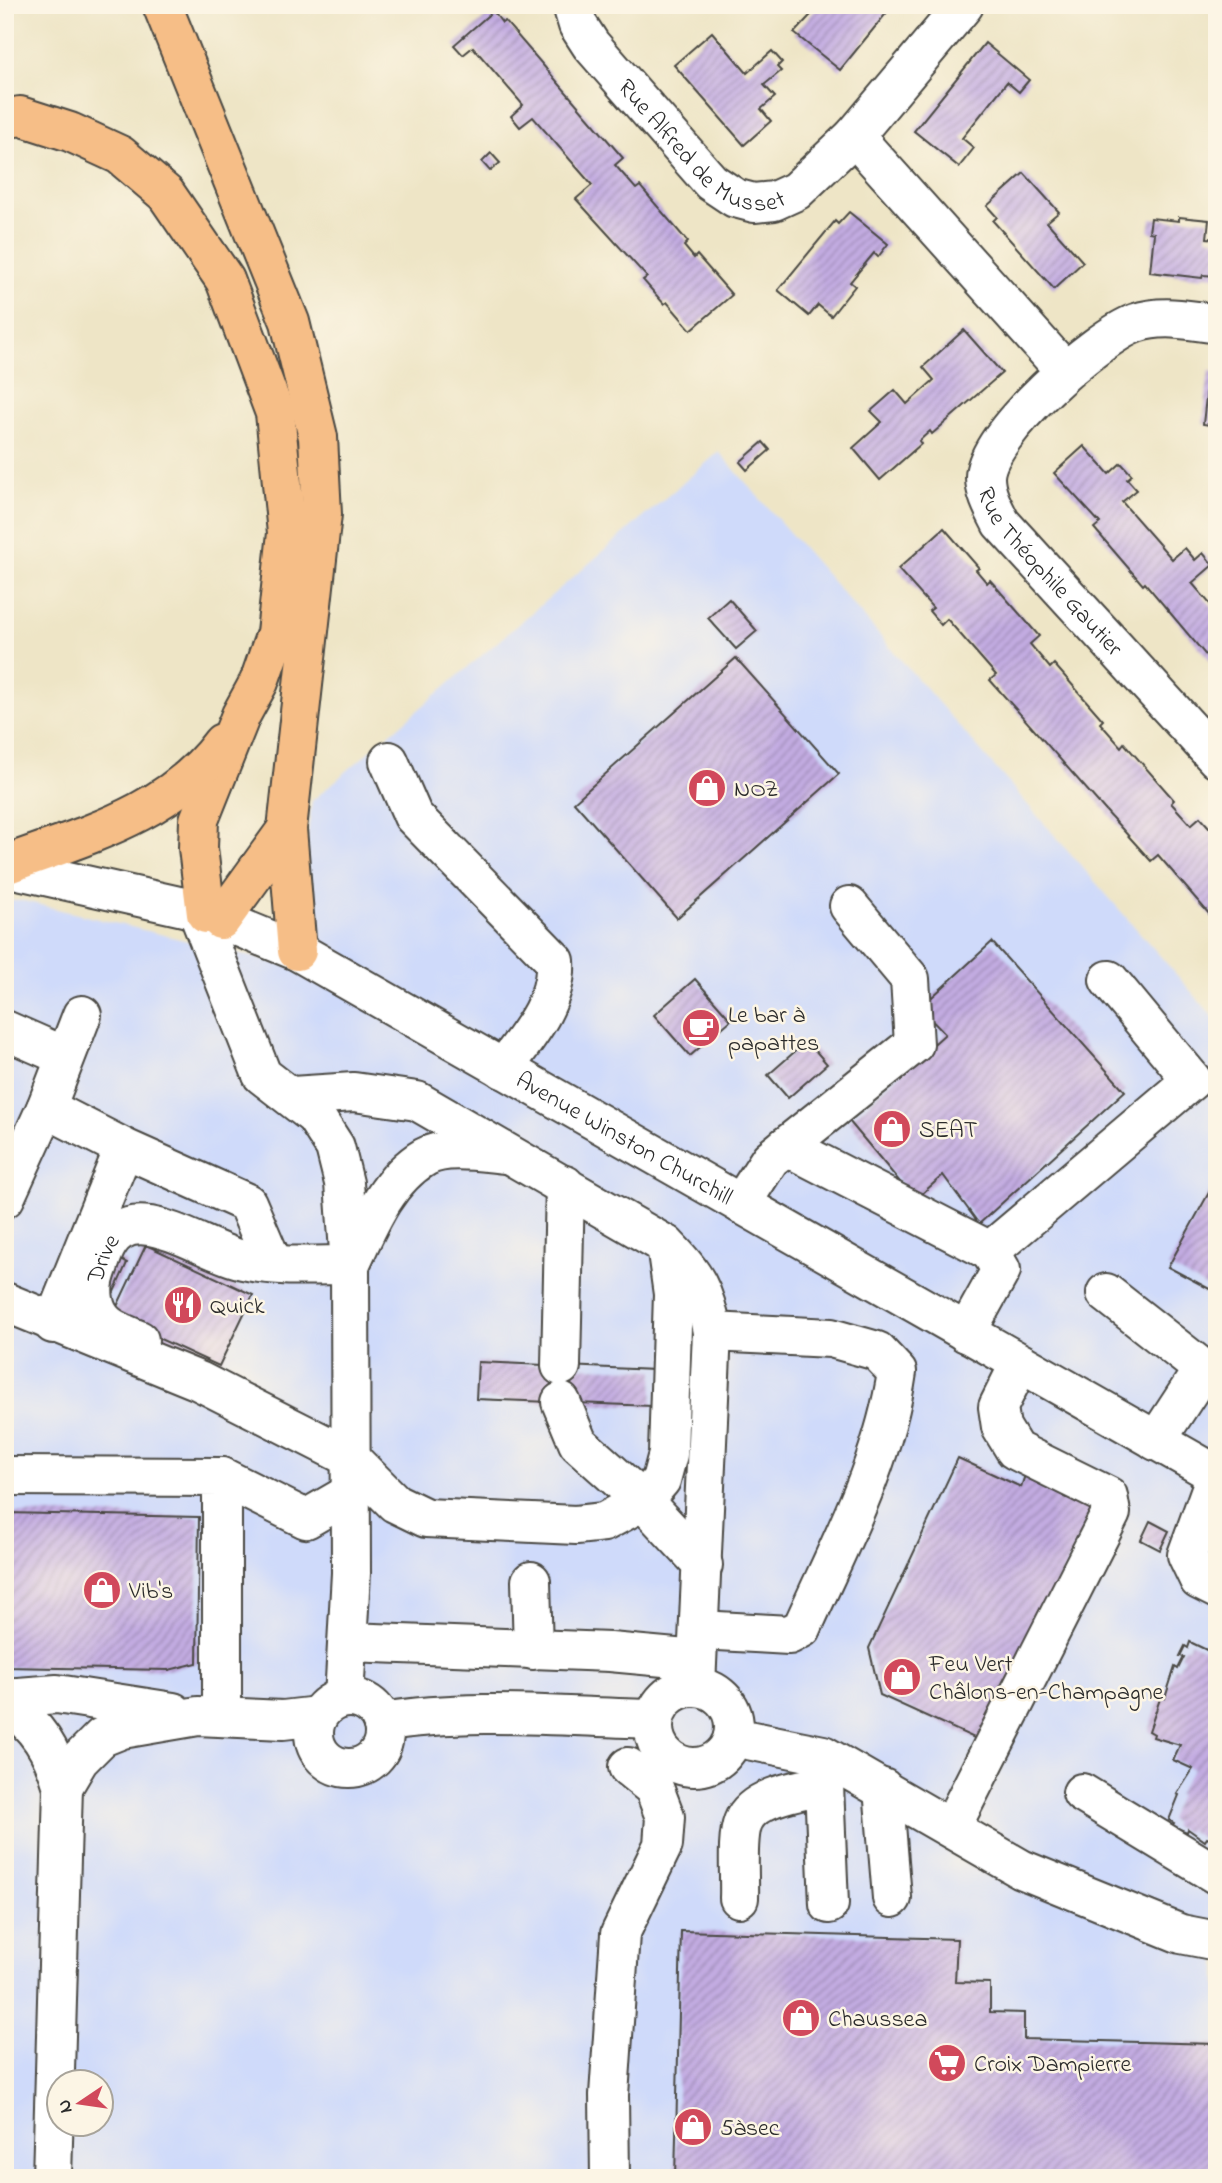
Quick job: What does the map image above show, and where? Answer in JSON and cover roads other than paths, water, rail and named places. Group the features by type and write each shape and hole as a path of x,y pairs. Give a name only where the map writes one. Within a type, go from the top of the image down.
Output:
{"main road":[{"path":"162,5 290,321 318,437 322,514 287,829 296,951"},
{"path":"5,118 20,116 70,132 120,155 166,194 225,280 275,413 287,533 276,634 259,682 242,715 199,820 198,848 208,915"},
{"path":"5,866 107,829 145,810 210,759 242,715"},
{"path":"208,915 287,829"}],"street":[{"name":"Rue Alfred de Musset","path":"572,5 578,25 591,45 711,183 735,198 754,203 774,201 796,191 854,136 964,5"},
{"path":"854,136 1065,371"},
{"name":"Rue Théophile Gautier","path":"1217,324 1183,318 1137,323 1107,338 1065,371 1000,439 990,456 985,477 989,498 1001,523 1217,759"},
{"path":"388,761 413,816 555,961 556,974 540,1020 503,1069"},
{"name":"Avenue Winston Churchill","path":"5,866 208,915 296,951 1216,1475"},
{"path":"741,1205 770,1159 914,1044 910,979 849,906"},
{"path":"5,1701 57,1694 210,1716 283,1720 331,1707 368,1703 382,1722 383,1743 372,1760 353,1768 342,1768 323,1757 317,1748 314,1727 331,1707 349,1642 350,1265 344,1183 335,1147 315,1116 262,1075 208,915"},
{"path":"990,1251 1192,1080 1109,980"},
{"path":"5,1198 46,1108 82,1015"},
{"path":"5,1030 64,1056"},
{"path":"292,1096 354,1092 417,1101 666,1245 691,1270 706,1299 712,1332 698,1658 732,1714 733,1737 722,1756 702,1767 665,1817"},
{"path":"46,1108 124,1148 247,1203 273,1264"},
{"path":"786,1146 990,1251 1001,1270 966,1333"},
{"path":"53,1324 124,1148"},
{"path":"350,1265 373,1215 399,1178 426,1156 456,1151 511,1154"},
{"path":"565,1185 561,1384 578,1443 643,1501 703,1565"},
{"path":"218,1251 237,1241 245,1223 247,1203"},
{"name":"Drive","path":"199,1381 172,1354 105,1325 95,1307 91,1286 110,1237 127,1225 146,1224 243,1260 273,1264 350,1265"},
{"path":"5,1302 53,1324 199,1381 395,1503 426,1518 576,1525 604,1522 643,1501 661,1480 668,1454 673,1294 666,1245"},
{"path":"1106,1293 1210,1373 1156,1441"},
{"path":"349,1642 698,1658 789,1635 802,1628 865,1490 891,1413 897,1372 877,1352 831,1338 712,1332"},
{"path":"951,1828 1111,1513 1108,1496 1015,1450 1001,1427 998,1407 1020,1363"},
{"path":"5,1476 222,1478 306,1519 350,1475"},
{"path":"1216,1475 1187,1555 1199,1580 1217,1589"},
{"path":"210,1716 222,1478"},
{"path":"531,1581 533,1650"},
{"path":"698,1658 674,1691 664,1698 654,1719 653,1732 665,1756 688,1768 702,1767"},
{"path":"5,1701 38,1730 55,1758 63,1787 52,2178"},
{"path":"382,1722 419,1716 477,1715 654,1719"},
{"path":"63,1787 79,1760 102,1737 122,1729 210,1716"},
{"path":"733,1737 823,1770 883,1788 1021,1869 1181,1934 1217,1941"},
{"path":"610,2178 609,2095 620,1934 663,1845 665,1817 654,1788 628,1768"},
{"path":"739,1898 742,1823 750,1811 794,1791 823,1770"},
{"path":"823,1770 829,1904"},
{"path":"883,1788 892,1898"},
{"path":"1082,1793 1217,1875"}],"place":[{"name":"NOZ","path":"707,788"},
{"name":"Le bar à papattes","path":"701,1028"},
{"name":"SEAT","path":"892,1129"},
{"name":"Quick","path":"183,1305"},
{"name":"Vib's","path":"102,1590"},
{"name":"Feu Vert Châlons-en-Champagne","path":"902,1677"},
{"name":"Chaussea","path":"801,2018"},
{"name":"Croix Dampierre","path":"947,2063"},
{"name":"5àsec","path":"693,2127"}]}
